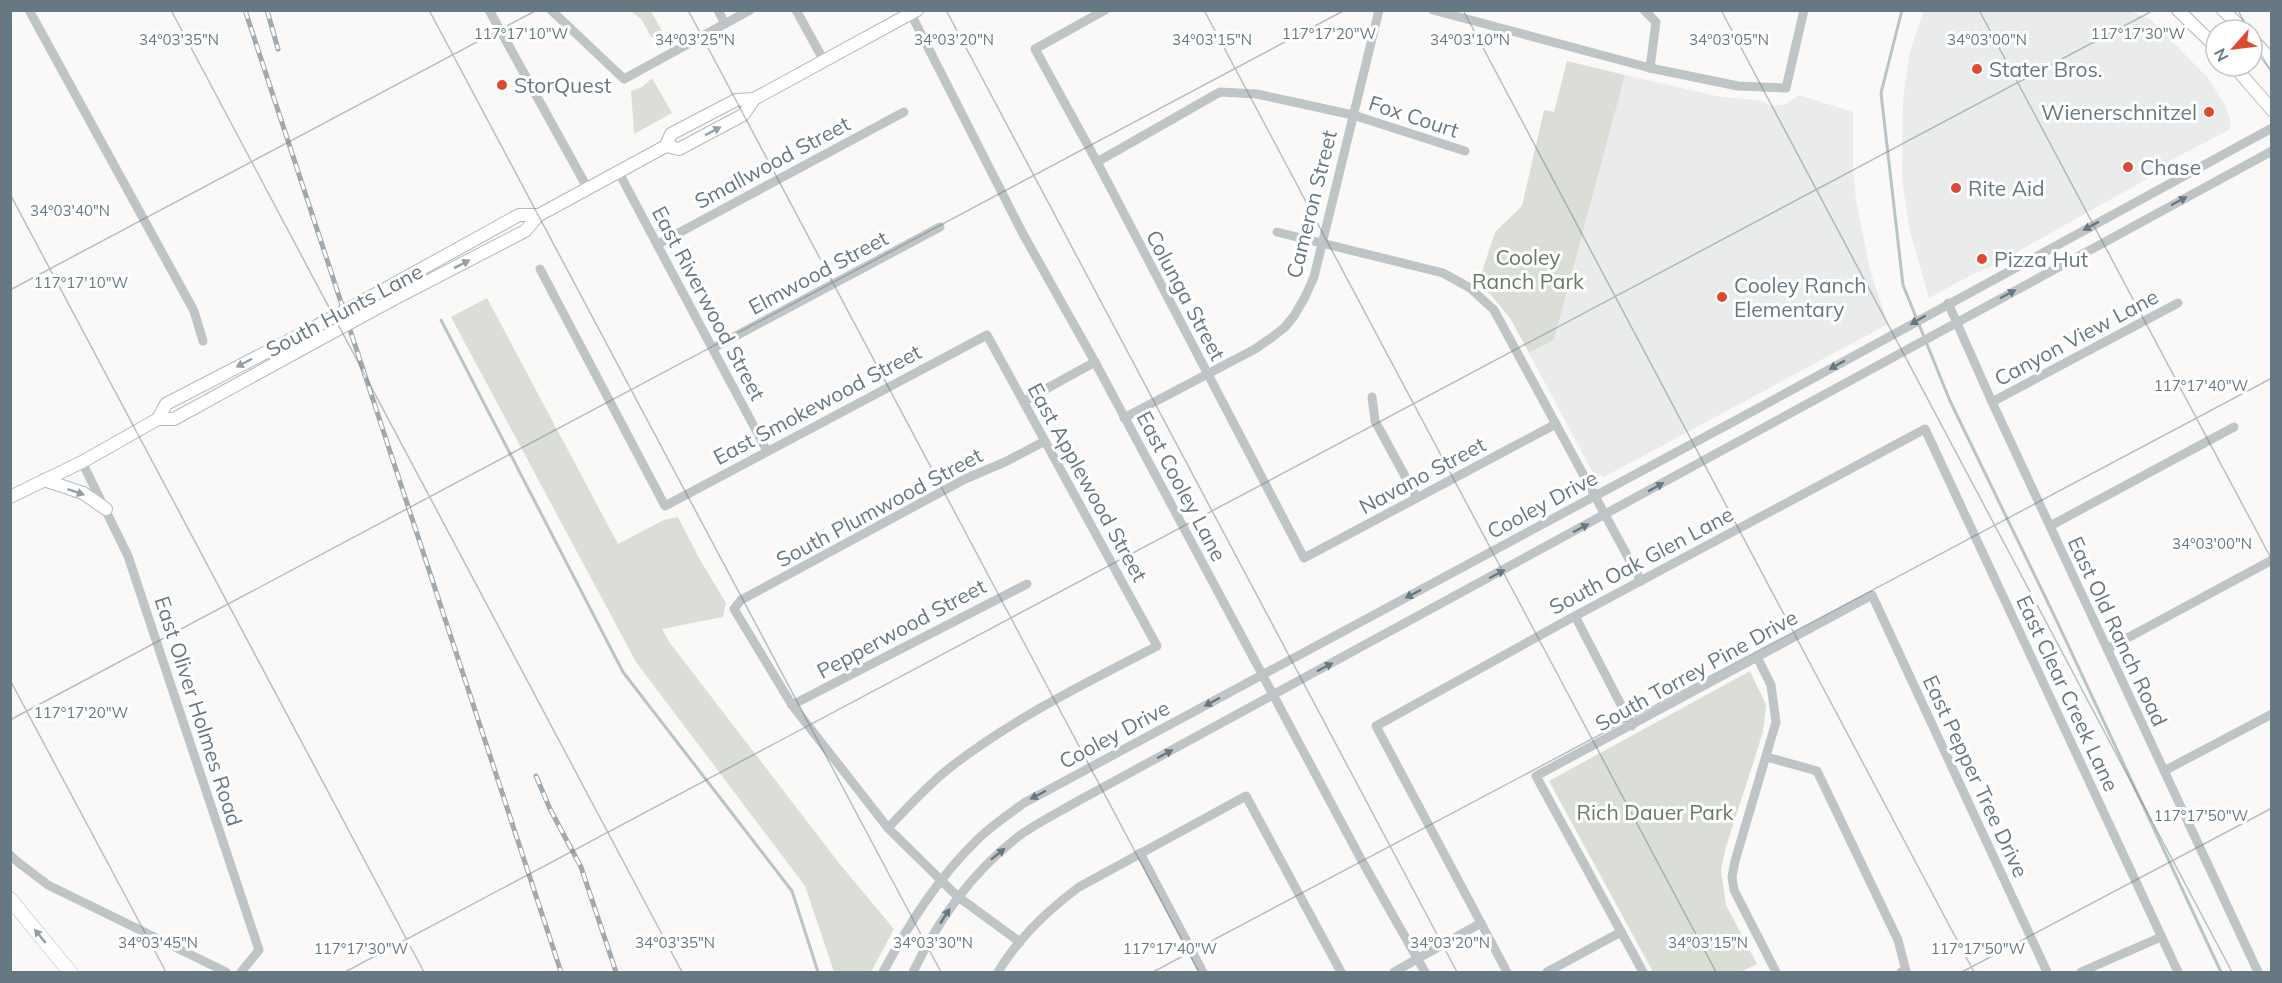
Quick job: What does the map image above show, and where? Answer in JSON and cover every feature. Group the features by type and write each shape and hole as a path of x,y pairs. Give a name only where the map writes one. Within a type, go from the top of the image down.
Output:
{"highway":[{"path":"10,899 70,972"}],"main road":[{"path":"2178,10 2204,35"},
{"name":"South Hunts Lane","path":"10,497 82,462 158,419 174,419 392,300 525,231 539,215 666,146 671,134 736,100 754,99 914,12"},
{"path":"2244,78 2271,110"},
{"name":"South Hunts Lane","path":"158,419 166,404 315,327 519,215 539,215"},
{"path":"44,480 83,493 106,509"}],"street":[{"path":"29,10 194,311 203,341"},
{"path":"489,10 588,189"},
{"path":"551,10 624,79 750,10"},
{"path":"718,10 725,24"},
{"path":"796,10 824,62"},
{"name":"Colunga Street","path":"1104,10 1035,49 1304,558"},
{"name":"Cameron Street","path":"1124,418 1255,349 1284,328 1305,297 1314,277 1378,10"},
{"path":"1433,10 1650,68 1738,86 1786,88 1804,10"},
{"path":"1644,10 1656,21 1650,68"},
{"name":"East Cooley Lane","path":"914,12 1023,234 1095,362 1362,861 1425,972"},
{"name":"Fox Court","path":"1096,162 1221,92 1257,94 1353,115 1465,151"},
{"name":"Smallwood Street","path":"658,244 904,112"},
{"name":"Cooley Drive","path":"883,972 905,931 940,879 978,839 1024,803 2271,128"},
{"name":"Cooley Drive","path":"913,972 928,942 957,896 990,860 1021,835 1078,801 2271,151"},
{"name":"East Riverwood Street","path":"618,171 768,451"},
{"path":"2115,213 2125,230"},
{"name":"Elmwood Street","path":"713,348 940,227"},
{"path":"1277,232 1443,273 1470,288 1494,310 1641,581"},
{"path":"2024,263 2033,280"},
{"name":"East Smokewood Street","path":"540,269 665,506 987,335"},
{"name":"East Old Ranch Road","path":"1948,303 2258,972"},
{"name":"Canyon View Lane","path":"1992,402 2178,303"},
{"name":"East Applewood Street","path":"888,828 946,771 979,746 1017,721 1157,646 987,335"},
{"path":"1864,350 1873,367"},
{"path":"1024,401 1095,362"},
{"path":"1372,397 1375,421 1417,498"},
{"name":"Navano Street","path":"1304,558 1556,424"},
{"path":"2050,526 2234,427"},
{"name":"South Oak Glen Lane","path":"1481,923 1376,726 1575,616 1925,429"},
{"name":"East Clear Creek Lane","path":"1925,429 2178,972"},
{"name":"South Plumwood Street","path":"792,705 734,609 741,600 965,479 1005,462 1045,441"},
{"name":"East Oliver Holmes Road","path":"82,462 128,556 259,950 241,972"},
{"path":"2107,649 2271,560"},
{"name":"Pepperwood Street","path":"792,705 1027,584"},
{"name":"South Torrey Pine Drive","path":"1621,932 1536,776 1872,595"},
{"name":"East Pepper Tree Drive","path":"1872,595 2047,972"},
{"path":"1575,616 1632,726"},
{"path":"1757,657 1771,685 1776,722 1732,877 1738,902 1776,972"},
{"path":"792,705 888,828 957,896 1020,942"},
{"path":"2164,771 2271,714"},
{"path":"1767,757 1817,771 1898,940 1904,972"},
{"path":"998,972 1020,942 1054,905 1079,887 1246,796 1341,972"},
{"path":"1140,854 1203,972"},
{"path":"10,855 48,885 226,972"},
{"path":"1394,972 1481,923 1507,972"},
{"path":"1547,972 1621,932 1643,972"},
{"path":"2081,972 2161,937"}],"shaded area":[{"path":"1924,10 2127,10 2150,19 2204,74 2204,78 2208,78 2226,107 2231,122 2229,130 2169,161 2172,165 1992,266 1929,298 1909,228 1902,178 1903,101 1910,51"},
{"name":"Cooley Ranch Elementary","path":"1625,75 1721,97 1758,100 1772,106 1786,104 1799,95 1853,112 1853,165 1856,200 1870,270 1888,324 1604,477 1593,473 1529,353 1554,340"}],"green space":[{"path":"631,11 651,11 668,42 651,37 642,20"},
{"name":"Cooley Ranch Park","path":"1567,61 1625,75 1554,340 1529,353 1510,318 1479,281 1495,232 1522,206 1544,110 1554,112"},
{"path":"652,78 672,113 634,134 631,91 642,87"},
{"path":"487,298 618,544 664,520 678,517 726,603 723,617 662,629 670,643 839,863 894,929 871,972 834,972 805,886 636,662 451,317"},
{"name":"Rich Dauer Park","path":"1750,671 1766,705 1763,732 1726,847 1721,870 1726,905 1757,964 1741,972 1653,972 1549,781"}],"waterway":[{"path":"1902,10 1881,93 1903,285 1950,401 2053,613 2221,972"},
{"path":"441,320 623,672 792,891 818,972"}],"railway":[{"path":"245,10 561,972"},
{"path":"267,10 278,49"},
{"path":"536,776 550,809 581,867 616,972"}],"place":[{"name":"Stater Bros.","path":"1977,69"},
{"name":"StorQuest","path":"502,85"},
{"name":"Wienerschnitzel","path":"2209,112"},
{"name":"Chase","path":"2128,167"},
{"name":"Rite Aid","path":"1956,188"},
{"name":"Pizza Hut","path":"1982,259"},
{"name":"Cooley Ranch Elementary","path":"1722,297"}]}
